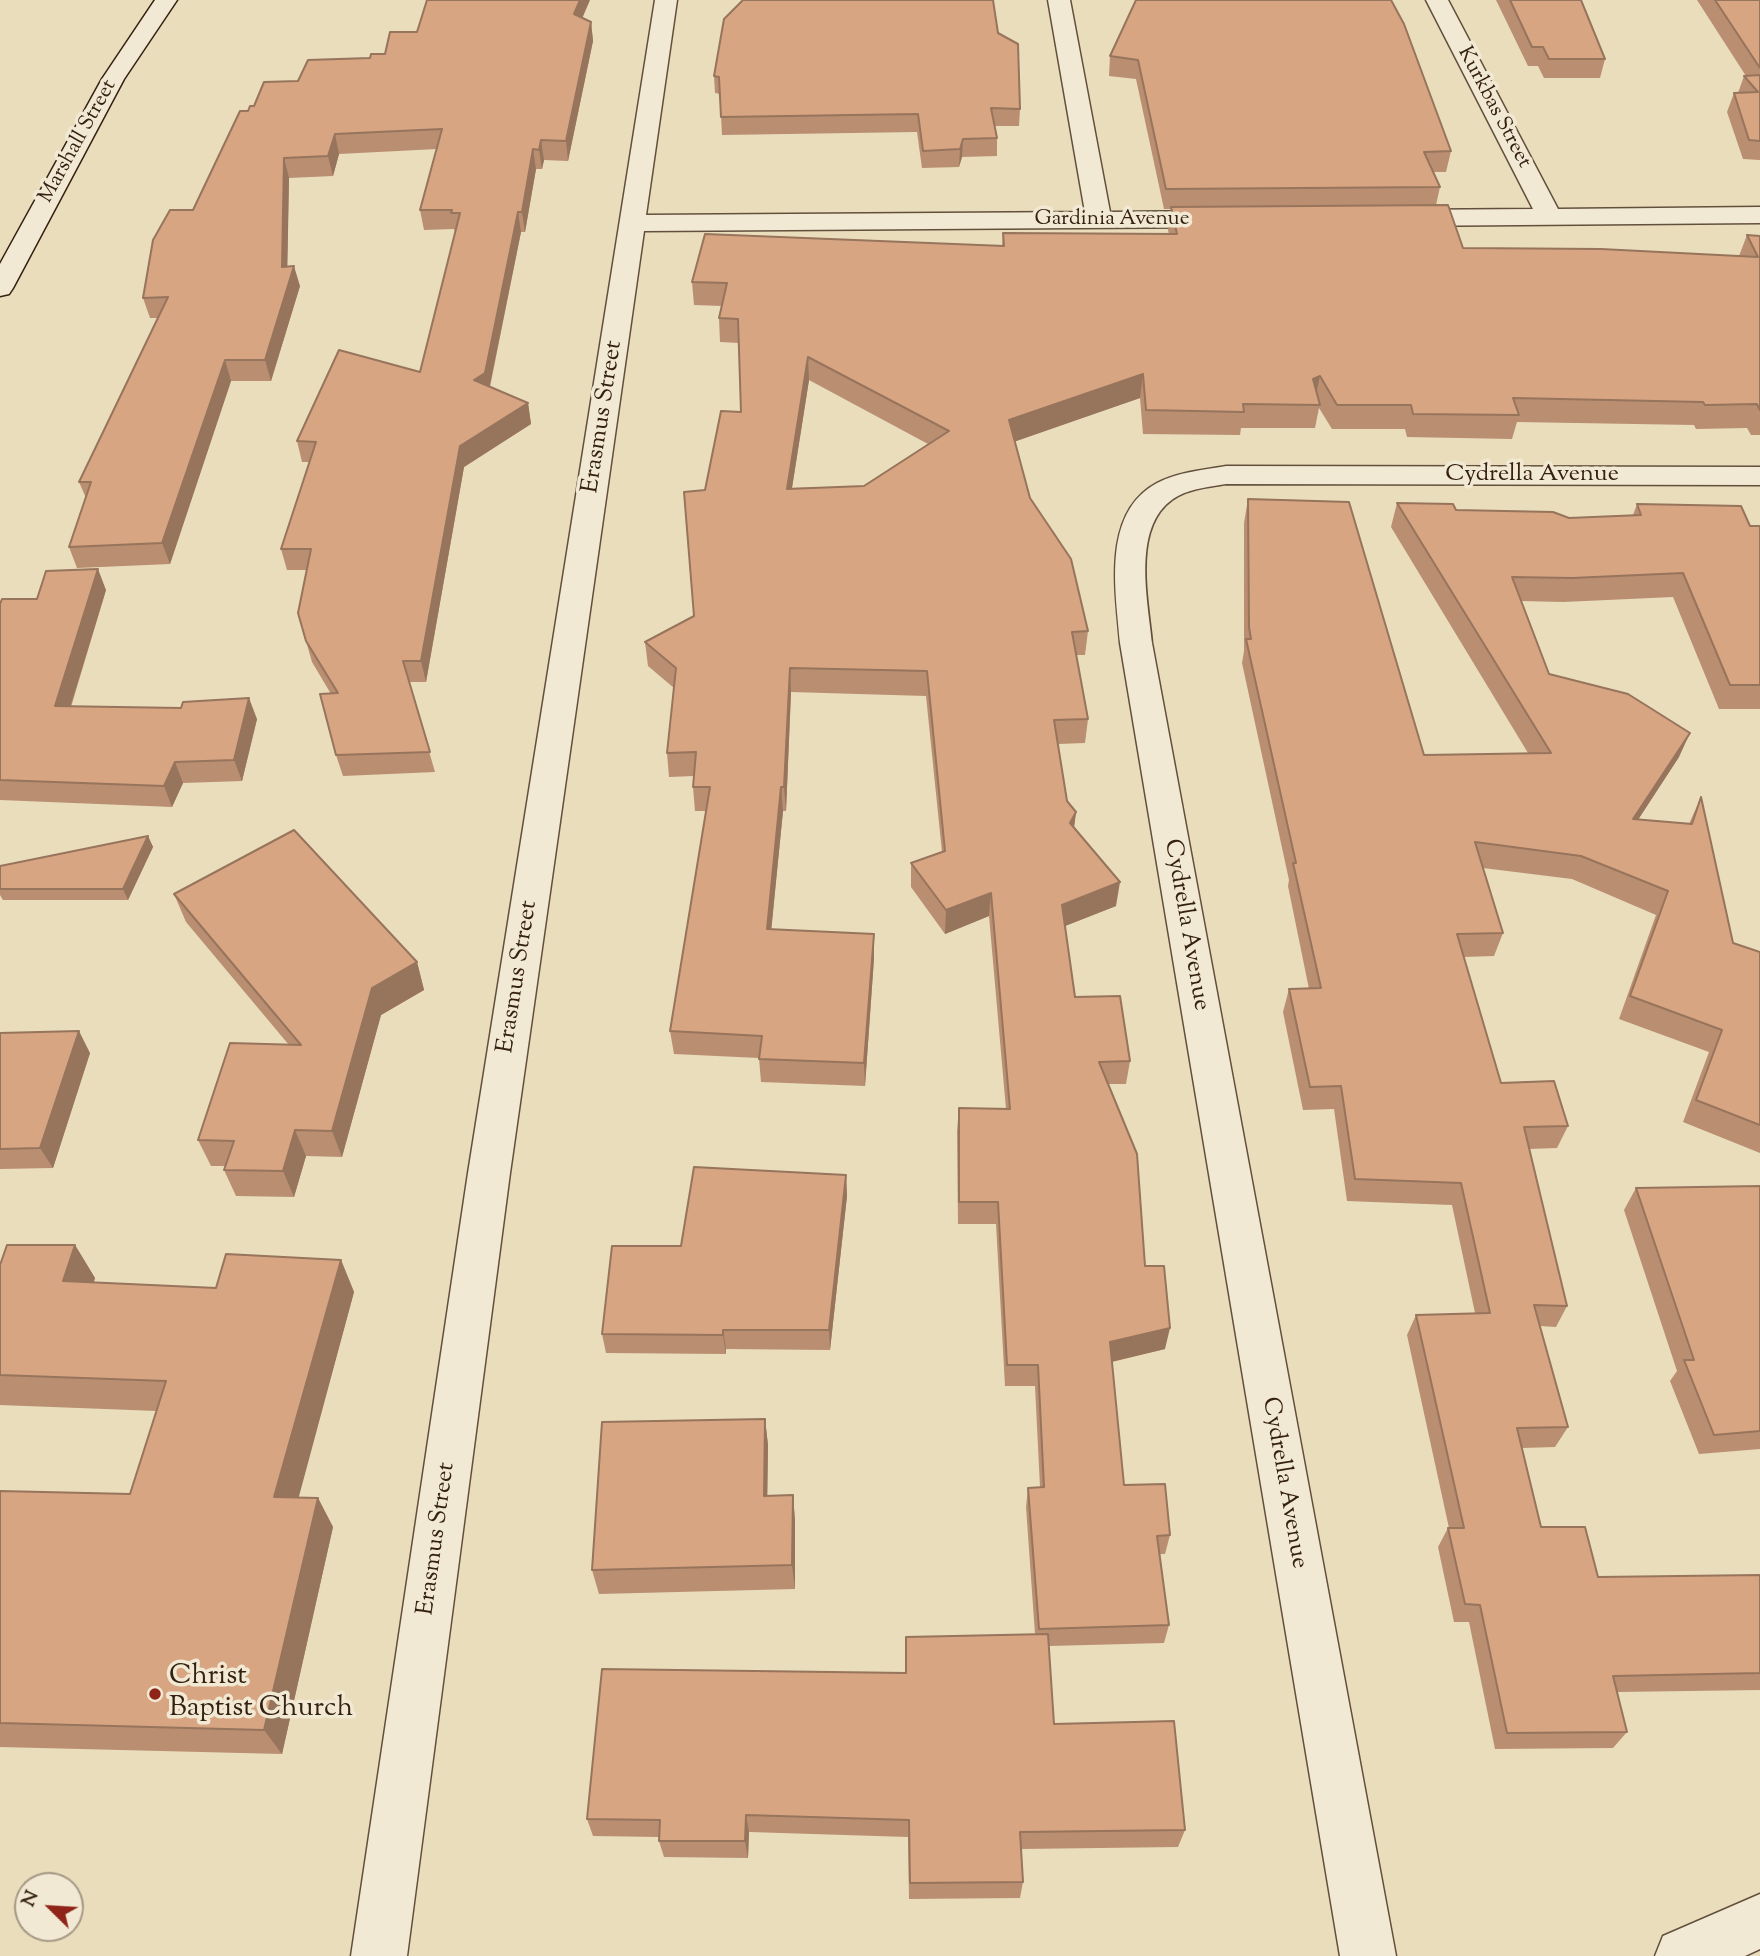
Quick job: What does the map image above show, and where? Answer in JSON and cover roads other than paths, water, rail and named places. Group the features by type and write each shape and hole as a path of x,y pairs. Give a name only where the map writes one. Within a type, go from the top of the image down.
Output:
{"street":[{"name":"Marshall Street","path":"0,288 113,79 166,0"},
{"name":"Erasmus Street","path":"379,1956 487,1186 666,0"},
{"path":"1059,0 1099,220"},
{"name":"Kurkbas Street","path":"1437,0 1550,216"},
{"path":"1372,218 1760,215"},
{"name":"Gardinia Avenue","path":"631,223 1249,219"},
{"name":"Cydrella Avenue","path":"1368,1956 1136,643 1131,557 1135,532 1145,508 1161,493 1191,481 1226,475 1760,477"},
{"path":"1683,1956 1760,1921"}],"place":[{"name":"Christ Baptist Church","path":"155,1694"}]}
